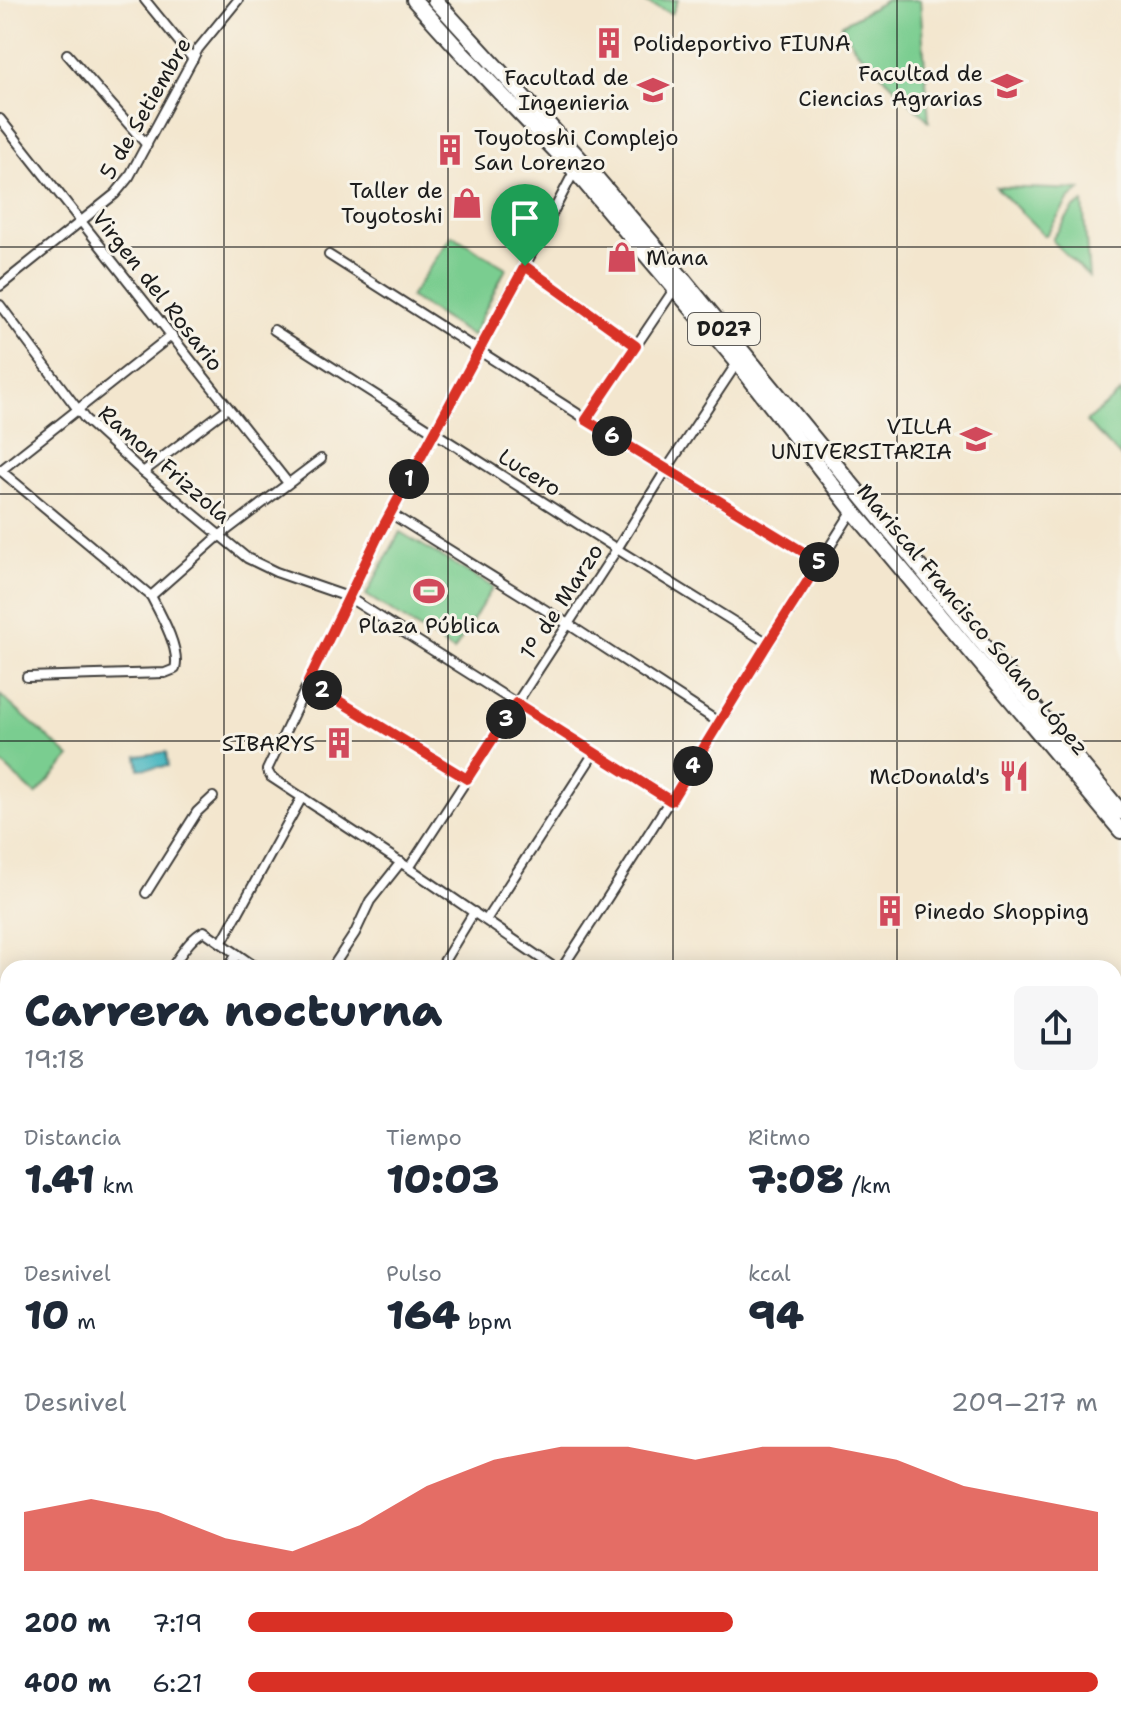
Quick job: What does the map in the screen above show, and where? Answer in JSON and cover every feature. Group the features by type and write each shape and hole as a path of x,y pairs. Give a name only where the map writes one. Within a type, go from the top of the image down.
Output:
{"highway":[{"name":"Mariscal Francisco Solano López","path":"414,0 461,52 579,166 675,288 741,358 853,511 1121,831"},
{"name":"D027","path":"435,0 863,497 1121,812"},
{"path":"1071,770 1074,779 1095,806"}],"street":[{"path":"145,0 193,59"},
{"name":"5 de Setiembre","path":"0,286 115,194 129,177 193,59 212,30 238,0"},
{"path":"67,54 147,145"},
{"name":"Virgen del Rosario","path":"0,119 288,483"},
{"path":"544,960 271,777 267,770 390,513 579,166"},
{"path":"329,255 586,420 820,562"},
{"path":"525,266 636,346"},
{"path":"586,420 675,288"},
{"name":"Ramon Frizzola","path":"0,305 77,409 143,472 247,558 276,572 348,597 671,801"},
{"name":"Lucero","path":"274,330 768,643"},
{"path":"27,677 165,673 175,669 176,654 151,596 0,470 172,335"},
{"name":"1° de Marzo","path":"409,868 741,358"},
{"path":"143,472 228,408"},
{"path":"151,596 219,536 321,459"},
{"path":"567,960 863,497"},
{"path":"390,513 720,723"},
{"path":"308,682 467,779"},
{"path":"486,920 594,753"},
{"path":"146,893 197,812 213,797"},
{"path":"222,942 302,797"},
{"path":"337,960 355,933 370,901 401,862"},
{"path":"445,960 474,912"},
{"path":"177,960 196,935 204,931 246,960"},
{"path":"233,960 237,954"}],"green space":[{"path":"639,0 678,0 672,14"},
{"path":"887,0 920,0 929,121 855,48 841,25"},
{"path":"996,187 1081,190 1069,199 1044,235"},
{"path":"1083,202 1089,277 1053,242 1073,209"},
{"path":"452,235 506,268 472,336 410,297"},
{"path":"1121,392 1121,457 1086,422"},
{"name":"Plaza Pública","path":"400,532 493,587 454,651 366,595"},
{"path":"0,695 70,757 36,795 0,762"}],"water":[{"path":"166,752 168,766 139,769 137,756"}],"place":[{"name":"Polideportivo FIUNA","path":"609,43"},
{"name":"Facultad de Ciencias Agrarias","path":"1007,86"},
{"name":"Facultad de Ingenieria","path":"653,90"},
{"name":"Toyotoshi Complejo San Lorenzo","path":"450,150"},
{"name":"Taller de Toyotoshi","path":"467,203"},
{"name":"Mana","path":"622,257"},
{"name":"VILLA UNIVERSITARIA","path":"976,439"},
{"name":"Plaza Pública","path":"429,591"},
{"name":"SIBARYS","path":"339,743"},
{"name":"McDonald's","path":"1014,776"},
{"name":"Pinedo Shopping","path":"890,911"}],"route":[{"path":"525,266 636,346 586,420 820,562 671,801 516,703 467,779 308,682 379,534 525,266"}]}
